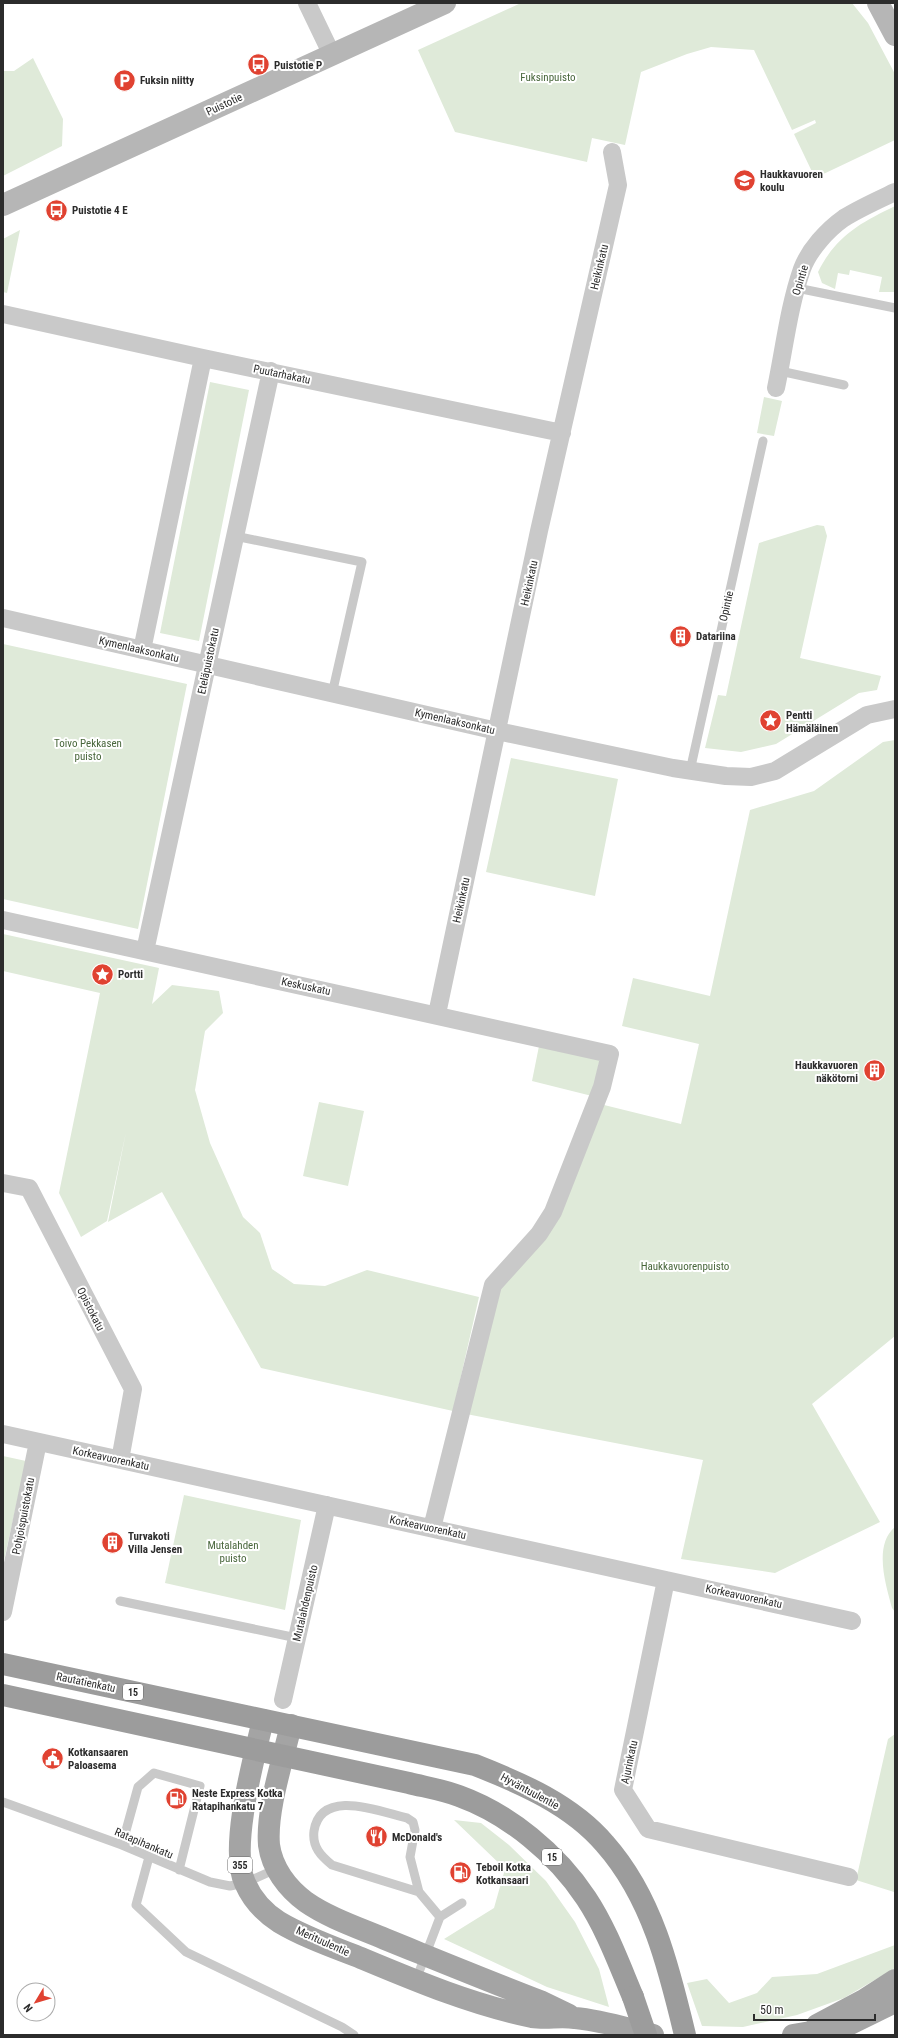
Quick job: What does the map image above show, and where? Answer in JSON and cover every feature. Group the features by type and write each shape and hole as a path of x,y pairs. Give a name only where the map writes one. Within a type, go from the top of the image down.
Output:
{"highway":[{"name":"Rautatienkatu","path":"3,1664 263,1720"},
{"name":"15","path":"3,1695 284,1756 459,1796 503,1818 536,1842 564,1868 587,1898 607,1936 633,1997 646,2035"},
{"name":"Hyväntuulentie","path":"263,1720 474,1765 535,1791 564,1809 605,1843 627,1875 650,1915 673,1984 685,2035"}],"main road":[{"name":"Puistotie","path":"3,205 445,3"},
{"path":"878,3 895,35"},
{"name":"Merituulentie","path":"263,1720 256,1750 240,1841 239,1864 245,1883 260,1906 279,1921 311,1938 470,2000 533,2017 576,2018 653,2035"},
{"name":"Merituulentie","path":"291,1725 270,1824 269,1845 276,1869 289,1888 306,1902 354,1926 540,2001 576,2018"},
{"path":"799,2034 864,2000 895,1980"},
{"path":"799,2034 846,2026 895,2002"}],"street":[{"path":"307,3 332,55"},
{"name":"Heikinkatu","path":"437,1014 562,433 618,185 612,152"},
{"name":"Opintie","path":"776,388 797,288 802,269 809,255 831,229 843,219 895,192"},
{"name":"Puutarhakatu","path":"3,314 203,358 562,433"},
{"path":"142,650 203,358"},
{"name":"Eteläpuistokatu","path":"145,951 271,371"},
{"name":"Kymenlaaksonkatu","path":"3,618 497,731 690,771 751,778 775,771 867,715 895,709"},
{"name":"Keskuskatu","path":"3,920 437,1014 610,1054 602,1087 553,1212 539,1234 493,1285 432,1528"},
{"name":"Opistokatu","path":"3,1183 29,1188 133,1389 120,1460"},
{"name":"Korkeavuorenkatu","path":"3,1434 852,1621"},
{"name":"Pohjoispuistokatu","path":"3,1612 38,1442"},
{"name":"Mutalahdenpuisto","path":"283,1700 327,1505"},
{"name":"Ajurinkatu","path":"666,1580 623,1790 648,1828 849,1877"}],"lane":[{"path":"797,288 895,308"},
{"path":"780,371 844,385"},
{"name":"Opintie","path":"690,771 763,441"},
{"path":"234,536 362,562 332,694"},
{"path":"120,1601 297,1638"},
{"path":"122,1845 138,1787 154,1773 200,1786 179,1870"},
{"name":"Ratapihankatu","path":"3,1802 122,1845 210,1882 230,1886 245,1883 276,1869"},
{"path":"419,1892 332,1865 321,1856 314,1845 314,1833 319,1818 335,1806 349,1804 407,1818 413,1822 415,1830 410,1857 419,1892 440,1917"},
{"path":"148,1857 136,1906 186,1952 342,2027 354,2035"},
{"path":"416,1980 440,1917 462,1903"}],"green space":[{"name":"Fuksinpuisto","path":"521,3 852,3 868,23 895,74 895,140 815,178 794,134 816,123 815,120 792,130 754,50 711,47 687,54 641,72 625,145 592,138 587,162 455,132 418,50"},
{"path":"33,58 63,119 62,146 3,176 3,71 14,71"},
{"path":"895,206 895,292 879,292 882,277 850,270 849,275 838,273 835,289 822,283 818,272 825,260 841,240 871,218"},
{"path":"20,230 7,293 3,292 3,239"},
{"path":"210,382 249,390 199,641 160,633"},
{"path":"764,397 782,401 774,436 757,433"},
{"path":"817,525 824,526 827,536 800,658 881,676 877,690 859,693 776,744 741,752 705,748 718,695 726,696 759,543"},
{"name":"Toivo Pekkasen puisto","path":"3,644 187,684 138,929 3,899"},
{"name":"Haukkavuorenpuisto","path":"895,740 895,1336 812,1404 880,1522 775,1573 681,1559 703,1460 461,1413 493,1285 553,1212 596,1103 681,1124 699,1044 622,1026 633,978 710,996 750,810 814,791 883,742"},
{"path":"511,758 618,779 595,896 486,872"},
{"path":"3,934 159,968 152,1004 172,985 219,991 223,1013 205,1031 195,1090 210,1143 243,1217 260,1233 272,1269 294,1284 325,1286 367,1270 479,1297 453,1411 261,1368 162,1192 108,1222 126,1132 107,1221 81,1237 59,1193 100,993 3,971"},
{"path":"539,1046 600,1058 592,1096 532,1081"},
{"path":"319,1102 364,1111 348,1186 303,1176"},
{"path":"3,1456 26,1461 3,1565"},
{"name":"Mutalahden puisto","path":"184,1495 301,1520 285,1610 165,1583"},
{"path":"895,1527 895,1612 892,1608 887,1589 883,1566 883,1555 884,1544 888,1535"},
{"path":"895,1734 895,1906 894,1892 856,1880 888,1739"},
{"path":"454,1820 481,1823 509,1845 546,1881 575,1922 599,1969 609,2007 547,1987 444,1939 494,1908 505,1869"},
{"path":"895,1945 895,1968 844,1998 797,2015 743,2027 702,2026 687,1983 707,1979 729,2003 757,1993 772,1977 817,1974"}],"place":[{"name":"Puistotie P","path":"258,65"},
{"name":"Fuksin niitty","path":"124,80"},
{"name":"Haukkavuoren koulu","path":"744,180"},
{"name":"Puistotie 4 E","path":"56,210"},
{"name":"Datariina","path":"681,636"},
{"name":"Pentti Hämäläinen","path":"771,721"},
{"name":"Portti","path":"103,974"},
{"name":"Haukkavuoren näkötorni","path":"874,1071"},
{"name":"Turvakoti Villa Jensen","path":"112,1542"},
{"name":"Kotkansaaren Paloasema","path":"52,1758"},
{"name":"Neste Express Kotka Ratapihankatu 7","path":"176,1799"},
{"name":"McDonald's","path":"376,1837"},
{"name":"Teboil Kotka Kotkansaari","path":"461,1873"}]}
